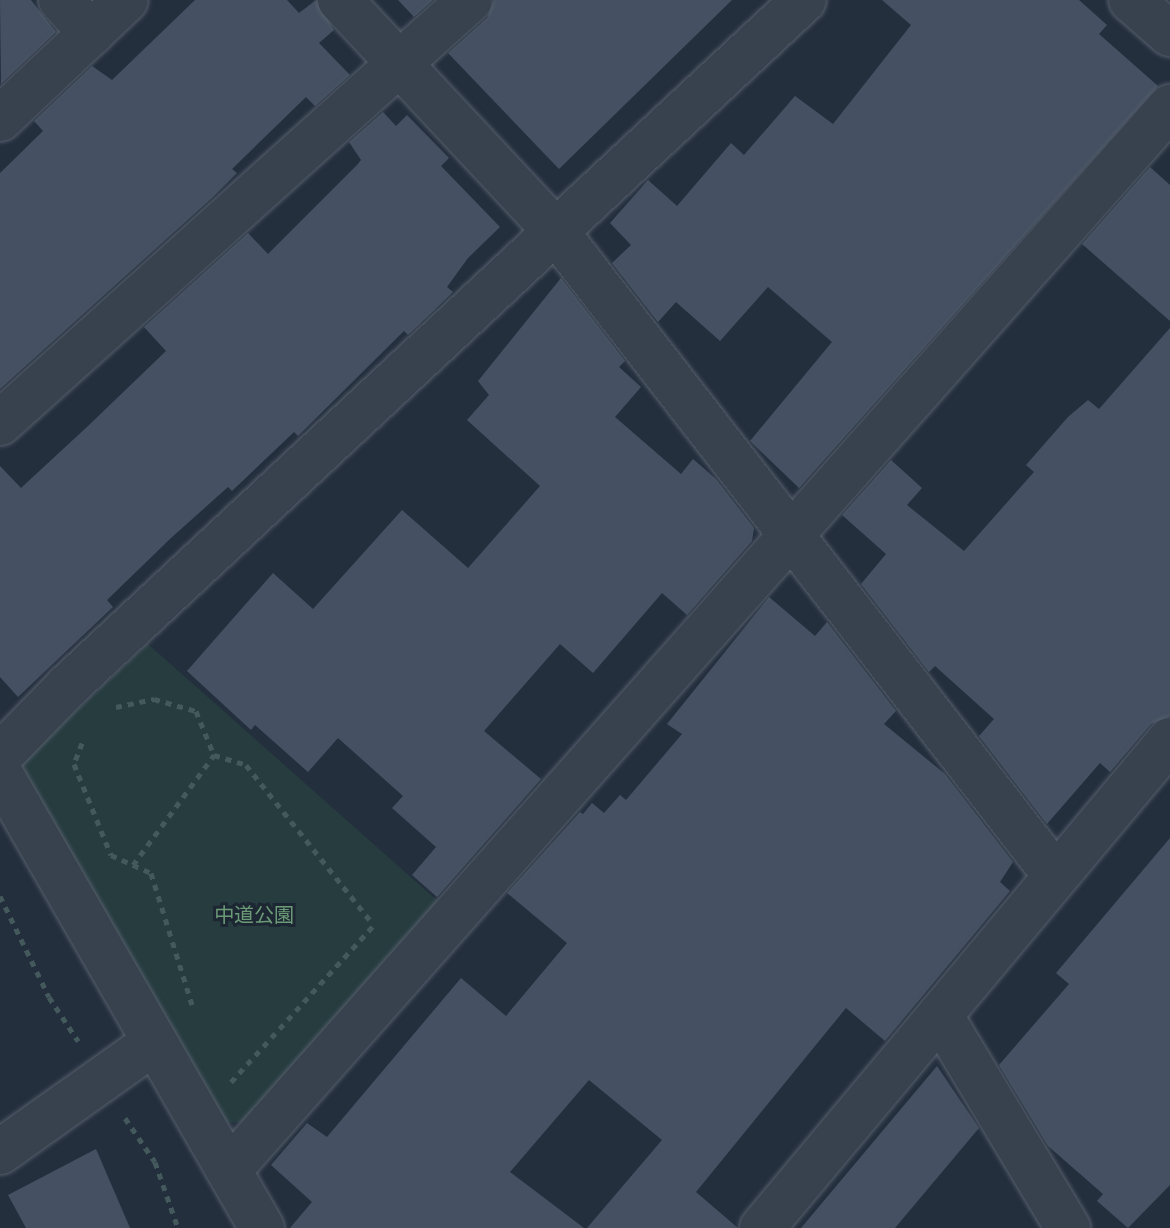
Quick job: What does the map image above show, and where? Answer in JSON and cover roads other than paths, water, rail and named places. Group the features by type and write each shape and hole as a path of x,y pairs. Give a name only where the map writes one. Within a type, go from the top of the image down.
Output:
{"street":[{"path":"61,0 91,33"},
{"path":"0,119 126,0"},
{"path":"340,0 557,233 796,535 1055,875"},
{"path":"0,423 470,0"},
{"path":"0,756 80,699 557,233 804,0"},
{"path":"1131,0 1170,34"},
{"path":"229,1170 412,960 796,535 1170,107"},
{"path":"762,1228 1170,740"},
{"path":"0,773 262,1228"},
{"path":"940,1015 1068,1228"},
{"path":"0,1152 155,1042"}],"park label":[{"name":"中道公園","path":"254,915"}]}
